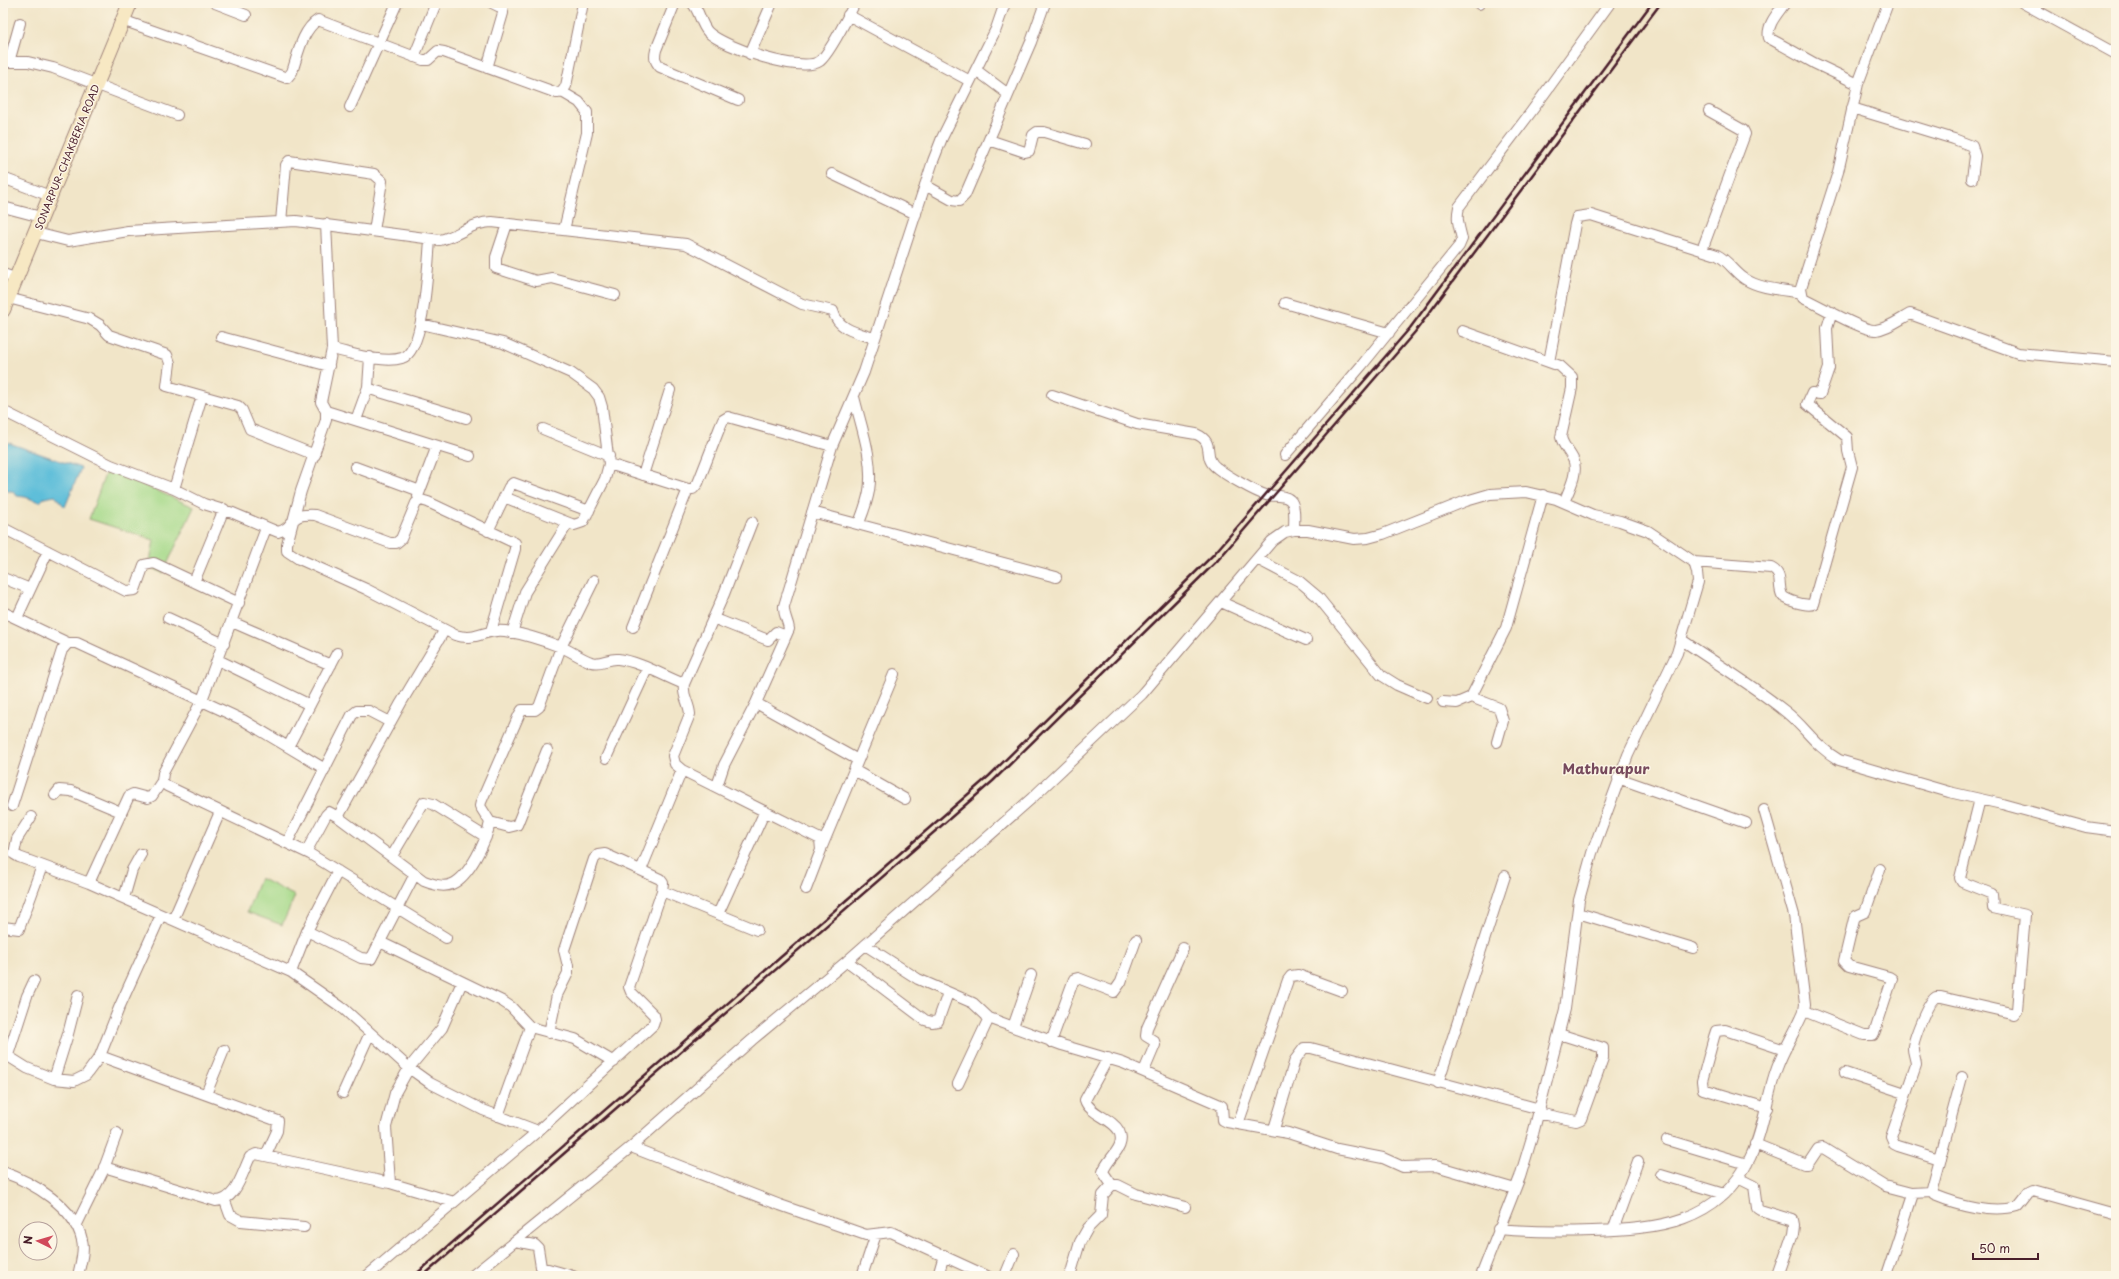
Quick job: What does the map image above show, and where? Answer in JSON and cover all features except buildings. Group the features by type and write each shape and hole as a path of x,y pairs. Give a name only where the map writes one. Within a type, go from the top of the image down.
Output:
{"main road":[{"name":"SONARPUR-CHAKBERIA ROAD","path":"6,304 9,276 36,233 41,217 130,3"}],"street":[{"path":"215,3 246,15"},
{"path":"350,107 397,3"},
{"path":"414,57 436,3"},
{"path":"488,68 504,13 502,8 492,3"},
{"path":"562,92 566,86 583,3"},
{"path":"674,3 656,50 654,57 656,63 660,67 738,100"},
{"path":"692,3 695,7 700,22 709,33 721,41 750,54 796,63 810,64 820,61 855,3"},
{"path":"750,54 772,3"},
{"path":"717,786 724,765 756,703 789,629 788,623 783,614 784,606 832,446 838,429 854,397 942,138 996,29 1006,3"},
{"path":"925,185 952,200 959,200 965,196 1045,3"},
{"path":"1284,455 1389,333 1459,246 1462,239 1457,217 1459,206 1531,112 1610,3"},
{"path":"1785,3 1771,25 1768,32 1769,38 1820,66 1858,84"},
{"path":"1888,3 1858,84 1838,172 1801,293 1803,298 1863,328 1875,330 1887,327 1910,314 2018,353 2116,362"},
{"path":"2023,3 2116,54"},
{"path":"848,15 970,80"},
{"path":"122,20 287,78 292,72 306,31 311,24 318,20 423,60 428,60 438,52 444,52 556,93 562,92 579,102 587,112 587,133 564,230"},
{"path":"20,23 6,62 28,62 53,68 96,86 177,115"},
{"path":"976,70 1008,94"},
{"path":"1852,108 1954,139 1972,146 1975,156 1972,179"},
{"path":"1702,250 1745,134 1743,130 1709,112"},
{"path":"989,140 1025,152 1029,151 1033,135 1037,132 1044,132 1085,144"},
{"path":"280,222 286,165 289,161 379,176 382,181 374,231"},
{"path":"832,174 916,214"},
{"path":"3,178 50,196"},
{"path":"3,207 41,217"},
{"path":"1549,362 1577,217 1591,215 1702,250 1724,258 1739,274 1754,284 1801,293"},
{"path":"36,233 68,241 128,231 280,222 326,224 430,240 450,238 482,222 686,244 802,304 833,311 835,320 841,325 850,330 874,338"},
{"path":"326,224 332,349 330,366 321,402 326,411 326,420 315,455 301,491 287,544 287,551 292,555 366,589 444,631 465,638 475,638 491,631 512,633 561,647 591,662 597,663 610,659 618,659 684,684"},
{"path":"507,224 496,257 496,268 536,281 552,278 615,294"},
{"path":"332,349 393,360 403,358 410,353 421,324 430,240"},
{"path":"1285,303 1389,333"},
{"path":"6,304 90,319 100,325 109,335 167,356 170,363 167,386 238,406 242,410 250,429 315,455"},
{"path":"472,1276 631,1147 752,1040 847,961 1032,798 1108,727 1152,682 1272,541 1285,532 1294,530 1308,530 1354,539 1368,538 1383,534 1454,505 1490,494 1526,492 1543,495 1564,502 1593,515 1620,521 1648,531 1694,562 1771,568 1777,571 1780,577 1782,594 1784,598 1804,605 1813,604 1852,467 1848,452 1848,437 1806,404 1812,393 1820,394 1829,368 1827,328 1832,312"},
{"path":"421,324 503,343 571,373 584,381 599,397 609,460 605,479 583,522 579,525 568,523 504,497"},
{"path":"1462,331 1549,362 1568,372 1573,382 1561,437 1575,467 1564,502"},
{"path":"221,338 330,366"},
{"path":"356,420 368,387 370,357"},
{"path":"368,387 372,390 466,418"},
{"path":"643,475 670,390"},
{"path":"1052,395 1137,424 1196,434 1204,438 1208,441 1209,458 1216,468 1265,495 1285,497 1291,500 1293,506 1294,530"},
{"path":"174,489 202,396"},
{"path":"854,397 868,459 870,477 869,491 859,523"},
{"path":"3,411 111,465 174,489 204,504 224,509 266,528 278,532 285,530 294,518 303,514 315,515 390,543 396,543 401,539 437,446"},
{"path":"326,411 470,456"},
{"path":"543,429 643,475 688,489 693,489 698,483 723,420 728,417 832,446"},
{"path":"355,467 420,491"},
{"path":"488,531 509,487 513,483 518,483 589,511"},
{"path":"633,627 688,489"},
{"path":"1443,702 1457,703 1471,697 1506,628 1543,495"},
{"path":"416,503 421,500 428,502 515,543 515,550 491,631"},
{"path":"194,582 224,509"},
{"path":"812,512 859,523 1056,577"},
{"path":"752,522 684,684 684,697 690,707 690,714 673,756 675,764 682,770 717,786 820,839 821,850"},
{"path":"512,633 525,592 568,523"},
{"path":"3,528 126,591 135,590 141,571 148,563 154,563 238,603"},
{"path":"89,883 129,796 133,794 148,798 152,796 162,781 163,773 202,700 266,528"},
{"path":"17,618 48,551"},
{"path":"1257,559 1299,581 1318,597 1381,675 1397,685 1427,698"},
{"path":"1481,1276 1498,1229 1515,1189 1539,1111 1568,994 1579,900 1592,853 1618,778 1671,668 1682,640 1698,582 1694,562"},
{"path":"3,578 30,590"},
{"path":"547,750 517,825 509,827 490,822 480,806 481,802 522,710 535,710 539,707 561,647 594,580"},
{"path":"1221,602 1306,640"},
{"path":"3,612 68,643 77,642 202,700 243,720 325,769"},
{"path":"168,618 224,644"},
{"path":"713,618 768,640 776,632 786,636"},
{"path":"232,622 331,665"},
{"path":"338,818 390,722 444,631"},
{"path":"1682,640 1788,713 1813,741 1839,760 1949,792 2086,827 2116,831"},
{"path":"12,806 62,650 68,643"},
{"path":"288,747 337,653"},
{"path":"218,660 310,705"},
{"path":"606,758 647,669"},
{"path":"806,889 894,674"},
{"path":"1471,697 1499,708 1503,721 1498,742"},
{"path":"756,703 858,760"},
{"path":"287,843 352,715 357,711 369,711 390,722"},
{"path":"641,870 682,770"},
{"path":"854,770 905,799"},
{"path":"1618,778 1746,823"},
{"path":"162,781 167,786 306,852 446,938"},
{"path":"55,795 59,790 71,791 121,812"},
{"path":"1940,1159 1898,1146 1892,1141 1891,1136 1916,1065 1913,1052 1915,1039 1933,998 1941,997 2014,1014 2017,1010 2025,915 1993,908 1992,894 1962,882 1960,878 1980,799"},
{"path":"392,856 424,802 433,804 486,837"},
{"path":"1498,1229 1542,1232 1648,1228 1684,1219 1700,1213 1724,1194 1738,1178 1755,1144 1767,1108 1777,1068 1804,1011 1805,994 1794,915 1764,810"},
{"path":"718,914 765,811"},
{"path":"173,920 220,812"},
{"path":"306,852 329,812 392,856 424,881 439,886 451,885 461,878 469,868 486,837 490,822"},
{"path":"31,817 18,839 14,854 89,883 291,972 344,1009 409,1068 430,1083 483,1110 538,1131"},
{"path":"124,898 132,870 141,854"},
{"path":"367,1276 538,1131 653,1025 655,1020 654,1014 631,992 629,987 662,891 663,884 660,879 605,854 598,855 594,859 564,950 568,973 557,995 549,1033"},
{"path":"3,927 19,929 42,866"},
{"path":"1804,1011 1864,1035 1873,1035 1892,979 1849,966 1844,961 1854,920 1856,916 1864,912 1880,869"},
{"path":"291,972 307,931 338,871"},
{"path":"307,931 366,959 373,956 415,874"},
{"path":"1438,1083 1505,876"},
{"path":"662,891 757,930"},
{"path":"1578,913 1693,948"},
{"path":"34,981 5,1054 27,1068 54,1078 74,1081 86,1075 100,1056 119,1008 162,915"},
{"path":"1051,1042 1074,979 1078,978 1114,992 1121,982 1136,940"},
{"path":"380,942 511,1007 530,1027 582,1042 614,1062"},
{"path":"865,945 918,978 948,993 973,1003 989,1018 1051,1042 1108,1058 1144,1071 1218,1104 1224,1110 1223,1120 1238,1124 1274,1129 1337,1150 1382,1158 1403,1167 1436,1166 1515,1189"},
{"path":"1144,1071 1155,1045 1154,1041 1146,1036 1147,1028 1183,948"},
{"path":"847,961 926,1020 932,1022 938,1021 948,993"},
{"path":"1012,1028 1031,974"},
{"path":"1238,1124 1288,980 1291,976 1298,975 1342,991"},
{"path":"390,1182 386,1127 395,1093 409,1068 442,1028 462,982"},
{"path":"54,1078 68,1034 78,995"},
{"path":"958,1084 989,1018"},
{"path":"498,1116 530,1027"},
{"path":"1767,1108 1703,1089 1702,1081 1714,1037 1716,1032 1725,1030 1785,1050"},
{"path":"343,1093 370,1033"},
{"path":"1274,1129 1295,1060 1304,1048 1311,1048 1576,1121 1581,1119 1604,1058 1603,1048 1559,1034"},
{"path":"206,1094 224,1050"},
{"path":"100,1056 278,1121 277,1131 266,1155"},
{"path":"1108,1058 1085,1100 1089,1106 1115,1126 1121,1136 1118,1150 1103,1172 1112,1184 1118,1185 1136,1194 1185,1207"},
{"path":"1845,1073 1905,1093"},
{"path":"1932,1192 1962,1077"},
{"path":"76,1226 104,1167 117,1133"},
{"path":"1667,1140 1746,1164"},
{"path":"1755,1144 1804,1164 1808,1164 1818,1149 1823,1148 1885,1186 1912,1193 1932,1192 1939,1197 2000,1211 2018,1207 2029,1193 2033,1191 2116,1214"},
{"path":"631,1147 799,1212 866,1234 891,1232 987,1276"},
{"path":"104,1167 216,1201 224,1201 231,1196 250,1157 256,1154 266,1155 290,1162 390,1182 454,1202"},
{"path":"1613,1230 1638,1162"},
{"path":"3,1172 48,1195 59,1203 76,1226 82,1240 78,1276"},
{"path":"1661,1175 1724,1194"},
{"path":"1738,1178 1754,1186 1757,1208 1793,1220 1793,1233 1778,1276"},
{"path":"1070,1276 1080,1242 1088,1228 1101,1215 1103,1195 1107,1188 1112,1184"},
{"path":"1886,1276 1912,1193"},
{"path":"224,1201 230,1215 241,1221 304,1227"},
{"path":"862,1276 876,1234"},
{"path":"515,1241 535,1245 538,1248 541,1267 573,1276"},
{"path":"1005,1276 1014,1254"},
{"path":"938,1276 944,1255"}],"green space":[{"path":"107,469 194,507 163,573 149,567 154,540 89,519"},
{"path":"260,878 295,896 282,925 247,912"}],"water":[{"path":"6,442 81,468 65,507 55,496 44,498 40,502 17,496 12,491 3,491 3,453"}],"railway":[{"path":"414,1276 989,776 1213,555 1410,328 1652,3"},
{"path":"423,1276 993,781 1218,560 1415,332 1661,3"}],"district":[{"name":"Mathurapur","path":"1606,769"}]}
